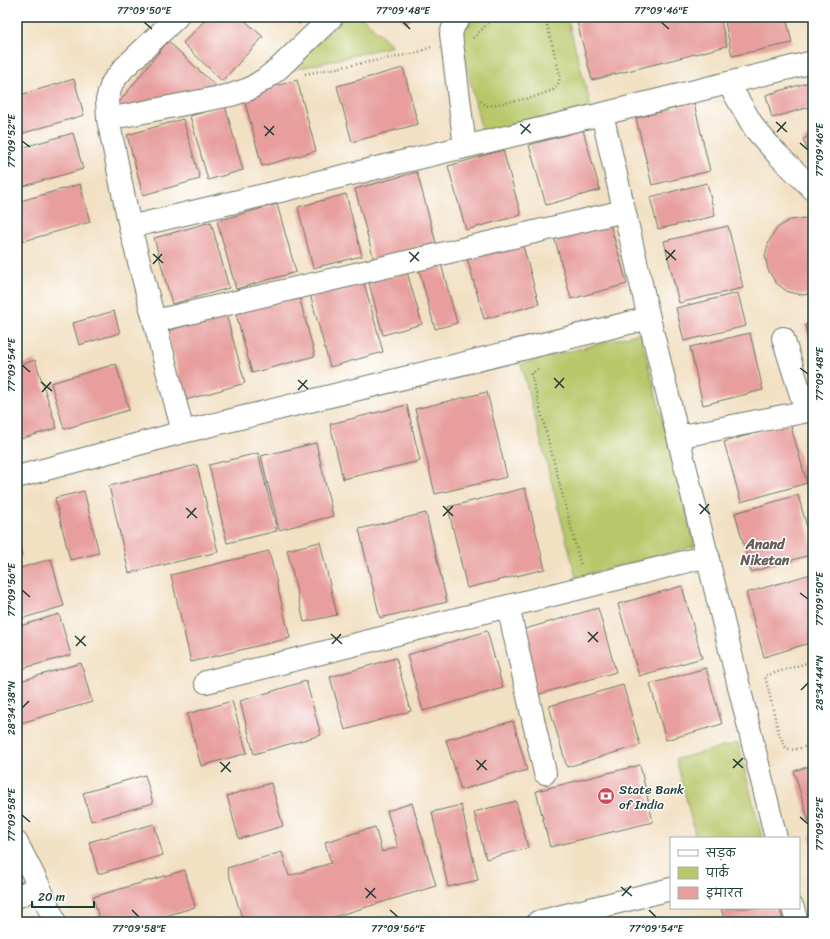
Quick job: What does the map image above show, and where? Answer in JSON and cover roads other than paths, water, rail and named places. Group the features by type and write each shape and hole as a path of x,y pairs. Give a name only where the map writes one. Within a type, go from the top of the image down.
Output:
{"street":[{"path":"177,17 124,68 112,83 107,100 108,119 130,227 183,432"},
{"path":"108,119 231,95 249,89 279,68 332,17"},
{"path":"460,17 454,25 451,34 465,147"},
{"path":"130,227 813,62"},
{"path":"728,83 755,129 778,155 813,189"},
{"path":"602,114 649,318 776,837"},
{"path":"155,321 624,211"},
{"path":"17,477 183,432 649,318"},
{"path":"678,437 810,410 784,338"},
{"path":"206,682 708,556"},
{"path":"508,606 545,773"},
{"path":"17,843 55,922"},
{"path":"17,897 39,886"},
{"path":"538,922 670,889"},
{"path":"793,909 797,922"}],"place":[{"name":"State Bank of India","path":"606,796"}],"district":[{"name":"Anand Niketan","path":"765,552"}]}
